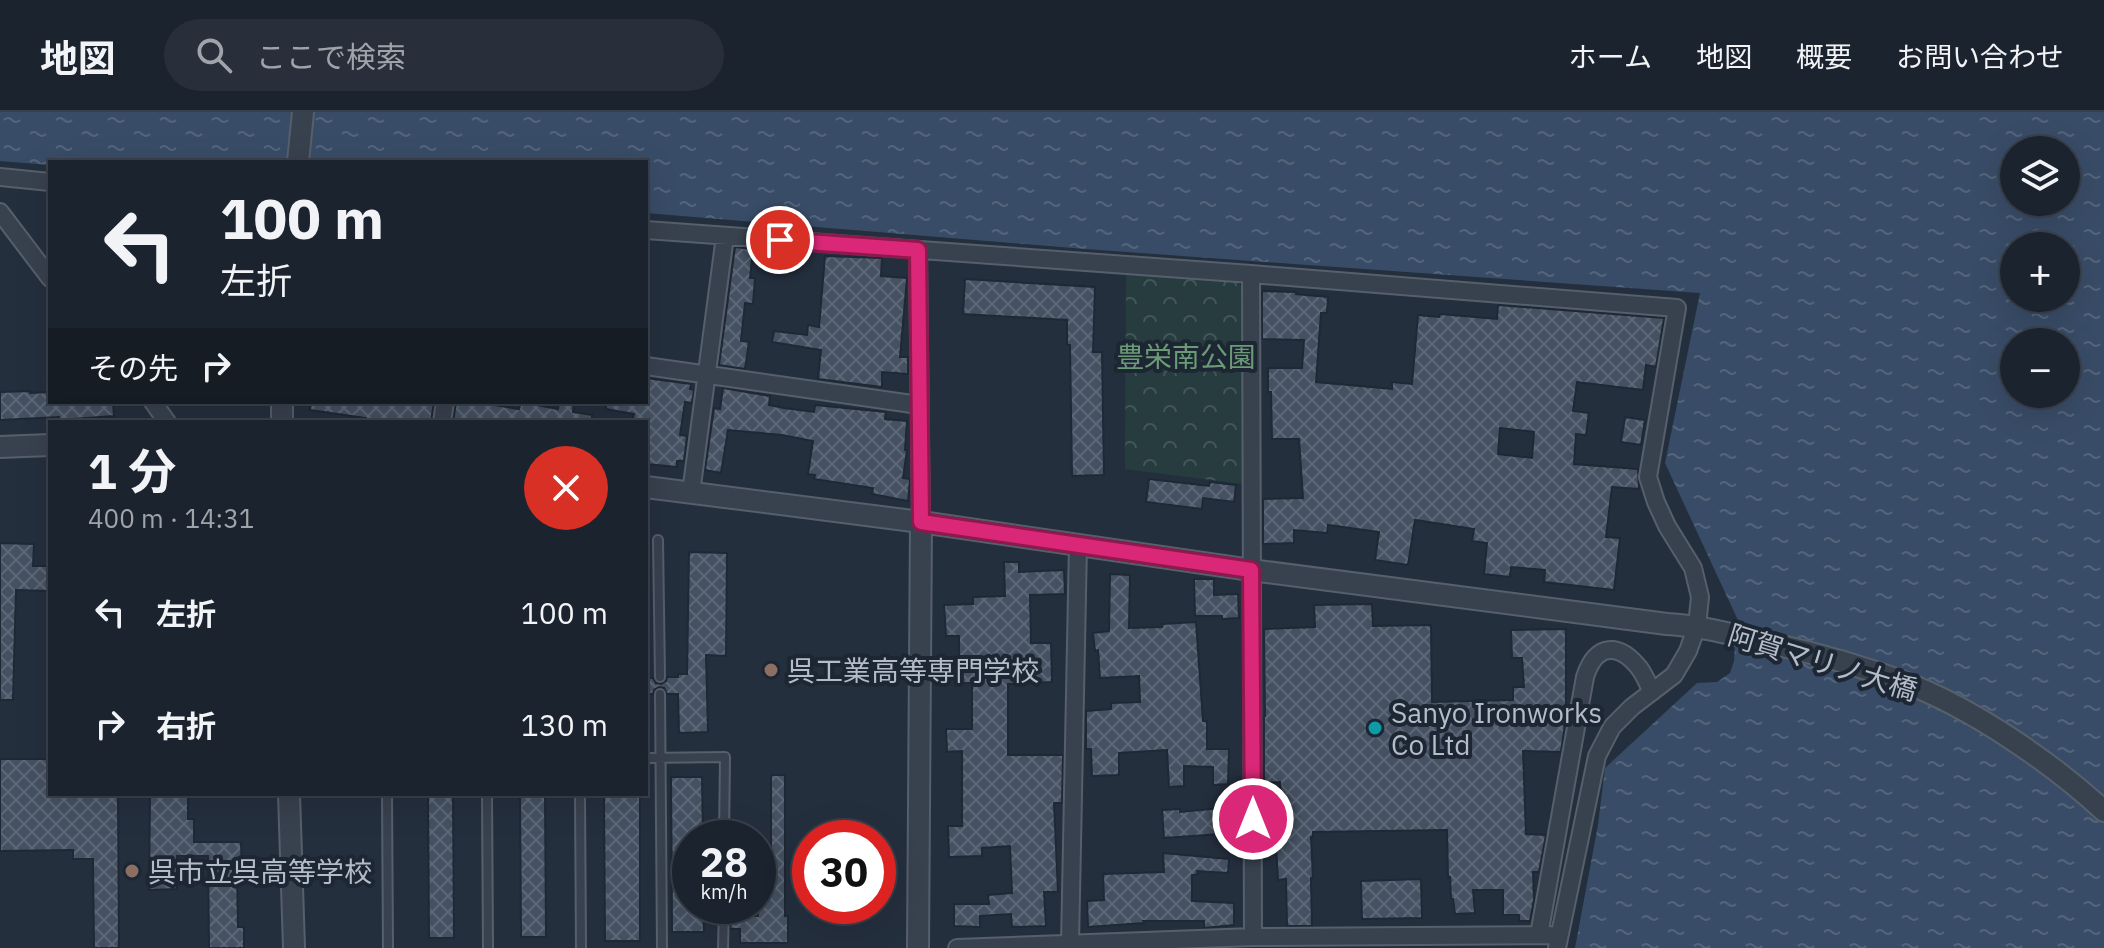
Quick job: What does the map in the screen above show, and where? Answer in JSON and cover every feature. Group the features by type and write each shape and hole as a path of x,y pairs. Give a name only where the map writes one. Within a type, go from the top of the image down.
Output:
{"street":[{"path":"298,160 303,112"},
{"path":"0,177 48,182"},
{"path":"0,212 48,275"},
{"path":"648,230 1677,308 1648,477 1667,526 1693,568 1700,597 1697,626 1688,651 1674,675 1632,707 1612,727 1597,756 1558,942 1539,935 1253,937 957,948"},
{"path":"691,493 725,236"},
{"path":"918,250 921,522 918,948"},
{"path":"1251,274 1253,937"},
{"path":"648,366 919,405"},
{"path":"0,447 48,445"},
{"name":"阿賀マリノ大橋","path":"648,487 921,522 1251,570 1697,626 1799,649 1906,683 1962,710 2015,742 2077,786 2104,811"},
{"path":"1070,944 1078,544"},
{"path":"1539,935 1585,677 1590,664 1595,655 1604,650 1622,653 1641,671 1652,692"},
{"path":"289,796 294,948"}],"lane":[{"path":"658,540 660,677"},
{"path":"660,694 662,948"},
{"path":"648,758 725,757 724,820"},
{"path":"387,796 388,948"},
{"path":"487,796 488,948"},
{"path":"580,796 581,948"},
{"path":"723,948 724,924"}],"green space":[{"name":"豊栄南公園","path":"1126,269 1235,279 1248,295 1243,484 1125,469"}],"water":[{"path":"0,112 2104,112 2104,948 1575,948 1598,825 1605,768 1697,683 1717,682 1730,673 1734,661 1737,618 1665,463 1700,293 1085,249 648,213 648,160 48,160 48,165 0,161"}],"building":[{"path":"735,247 753,249 750,278 755,278 753,304 745,303 741,341 749,342 745,369 719,365"},
{"path":"825,256 882,258 881,276 907,278 900,357 908,357 908,374 882,372 882,387 818,379 821,350 772,342 774,331 807,335 808,325 819,327"},
{"path":"965,279 1095,287 1093,352 1102,352 1104,475 1072,476 1067,320 963,314"},
{"path":"1262,291 1328,297 1327,313 1321,313 1316,382 1392,389 1392,382 1412,384 1418,315 1497,319 1498,305 1664,318 1656,367 1646,365 1643,390 1577,382 1573,411 1589,413 1586,435 1576,434 1574,464 1638,469 1639,489 1612,487 1606,537 1620,538 1614,590 1544,582 1545,570 1511,567 1510,577 1484,574 1487,543 1472,541 1474,529 1415,520 1408,565 1375,560 1379,532 1328,525 1327,533 1294,530 1294,543 1263,544 1263,499 1303,498 1299,439 1272,439 1268,368 1302,368 1304,340 1262,339","holes":["1500,428 1534,432 1532,458 1498,454"]},
{"path":"648,378 691,384 690,389 694,390 692,403 685,402 680,435 687,436 684,461 677,461 677,467 648,464 648,420 632,420 634,414 606,409 606,404 648,404"},
{"path":"723,388 770,396 769,405 784,408 814,412 815,405 886,412 885,419 907,421 903,478 910,479 908,501 872,494 873,488 814,479 815,475 808,474 813,441 782,435 728,430 721,473 705,470 714,408 720,409"},
{"path":"0,392 48,392 48,404 113,404 114,416 0,420"},
{"path":"311,404 434,404 431,420 366,420 310,410"},
{"path":"456,404 488,404 519,409 520,404 532,404 558,409 559,404 574,404 573,412 592,415 591,420 453,420"},
{"path":"1625,417 1645,420 1641,445 1621,442"},
{"path":"1149,479 1209,486 1210,482 1236,485 1234,502 1203,498 1202,509 1146,502"},
{"path":"0,543 34,544 33,566 48,566 48,591 16,590 13,700 0,700"},
{"path":"689,552 727,553 726,656 706,655 708,732 679,733 678,694 667,694 664,688 659,687 653,694 648,694 648,678 661,684 667,677 687,674"},
{"path":"1004,562 1019,562 1019,572 1064,570 1065,594 1030,595 1031,643 1051,643 1052,682 1008,684 1008,755 1063,755 1062,803 1054,803 1058,892 1044,892 1046,926 1012,927 1011,914 980,916 980,927 954,926 954,904 989,904 988,895 1012,893 1010,846 982,848 982,856 949,857 948,826 962,826 962,751 947,752 946,729 972,729 972,683 959,683 959,636 946,636 944,605 973,604 973,597 1005,596"},
{"path":"1110,574 1130,575 1129,628 1196,622 1203,721 1207,721 1207,749 1229,749 1228,784 1213,785 1213,767 1184,766 1184,786 1169,787 1167,750 1119,753 1119,775 1092,776 1091,749 1086,749 1086,711 1111,709 1111,703 1140,702 1139,676 1100,678 1093,633 1109,631"},
{"path":"1194,579 1214,579 1214,595 1238,594 1239,618 1195,616"},
{"path":"1372,604 1373,626 1431,625 1432,702 1513,700 1513,687 1524,687 1522,658 1512,658 1511,630 1566,629 1566,718 1561,752 1523,751 1526,834 1546,835 1539,872 1533,872 1534,900 1530,921 1519,921 1519,915 1503,915 1503,890 1473,890 1475,913 1455,914 1448,877 1447,830 1313,832 1312,926 1287,926 1286,879 1278,880 1276,845 1277,803 1282,803 1280,782 1264,783 1264,629 1315,627 1314,605"},
{"path":"0,759 48,759 48,796 118,796 119,948 94,948 93,859 73,859 73,850 0,851"},
{"path":"771,775 785,775 785,916 788,916 788,943 740,943 740,929 730,929 730,924 776,924 776,820 771,820"},
{"path":"671,777 702,777 703,820 672,820 672,924 704,924 704,932 672,932"},
{"path":"150,796 188,796 188,819 194,819 194,842 241,842 242,874 237,874 238,927 244,927 244,948 209,948 208,856 177,856 177,889 149,890"},
{"path":"428,796 453,796 454,938 429,938"},
{"path":"520,796 545,796 546,937 521,937"},
{"path":"604,796 640,796 640,941 605,941"},
{"path":"1233,807 1235,833 1164,838 1162,810 1180,809 1180,812"},
{"path":"1163,853 1229,859 1228,873 1197,871 1198,874 1192,875 1192,901 1234,903 1234,925 1204,928 1204,921 1143,921 1088,927 1087,901 1104,900 1103,874 1164,872"},
{"path":"1421,879 1422,918 1362,919 1361,881"}],"place":[{"name":"呉工業高等専門学校","path":"771,670"},
{"name":"Sanyo Ironworks Co Ltd","path":"1375,728"},
{"name":"呉市立呉高等学校","path":"132,871"}],"route":[{"path":"780,240 918,250 921,522 1251,570 1253,819"}]}
